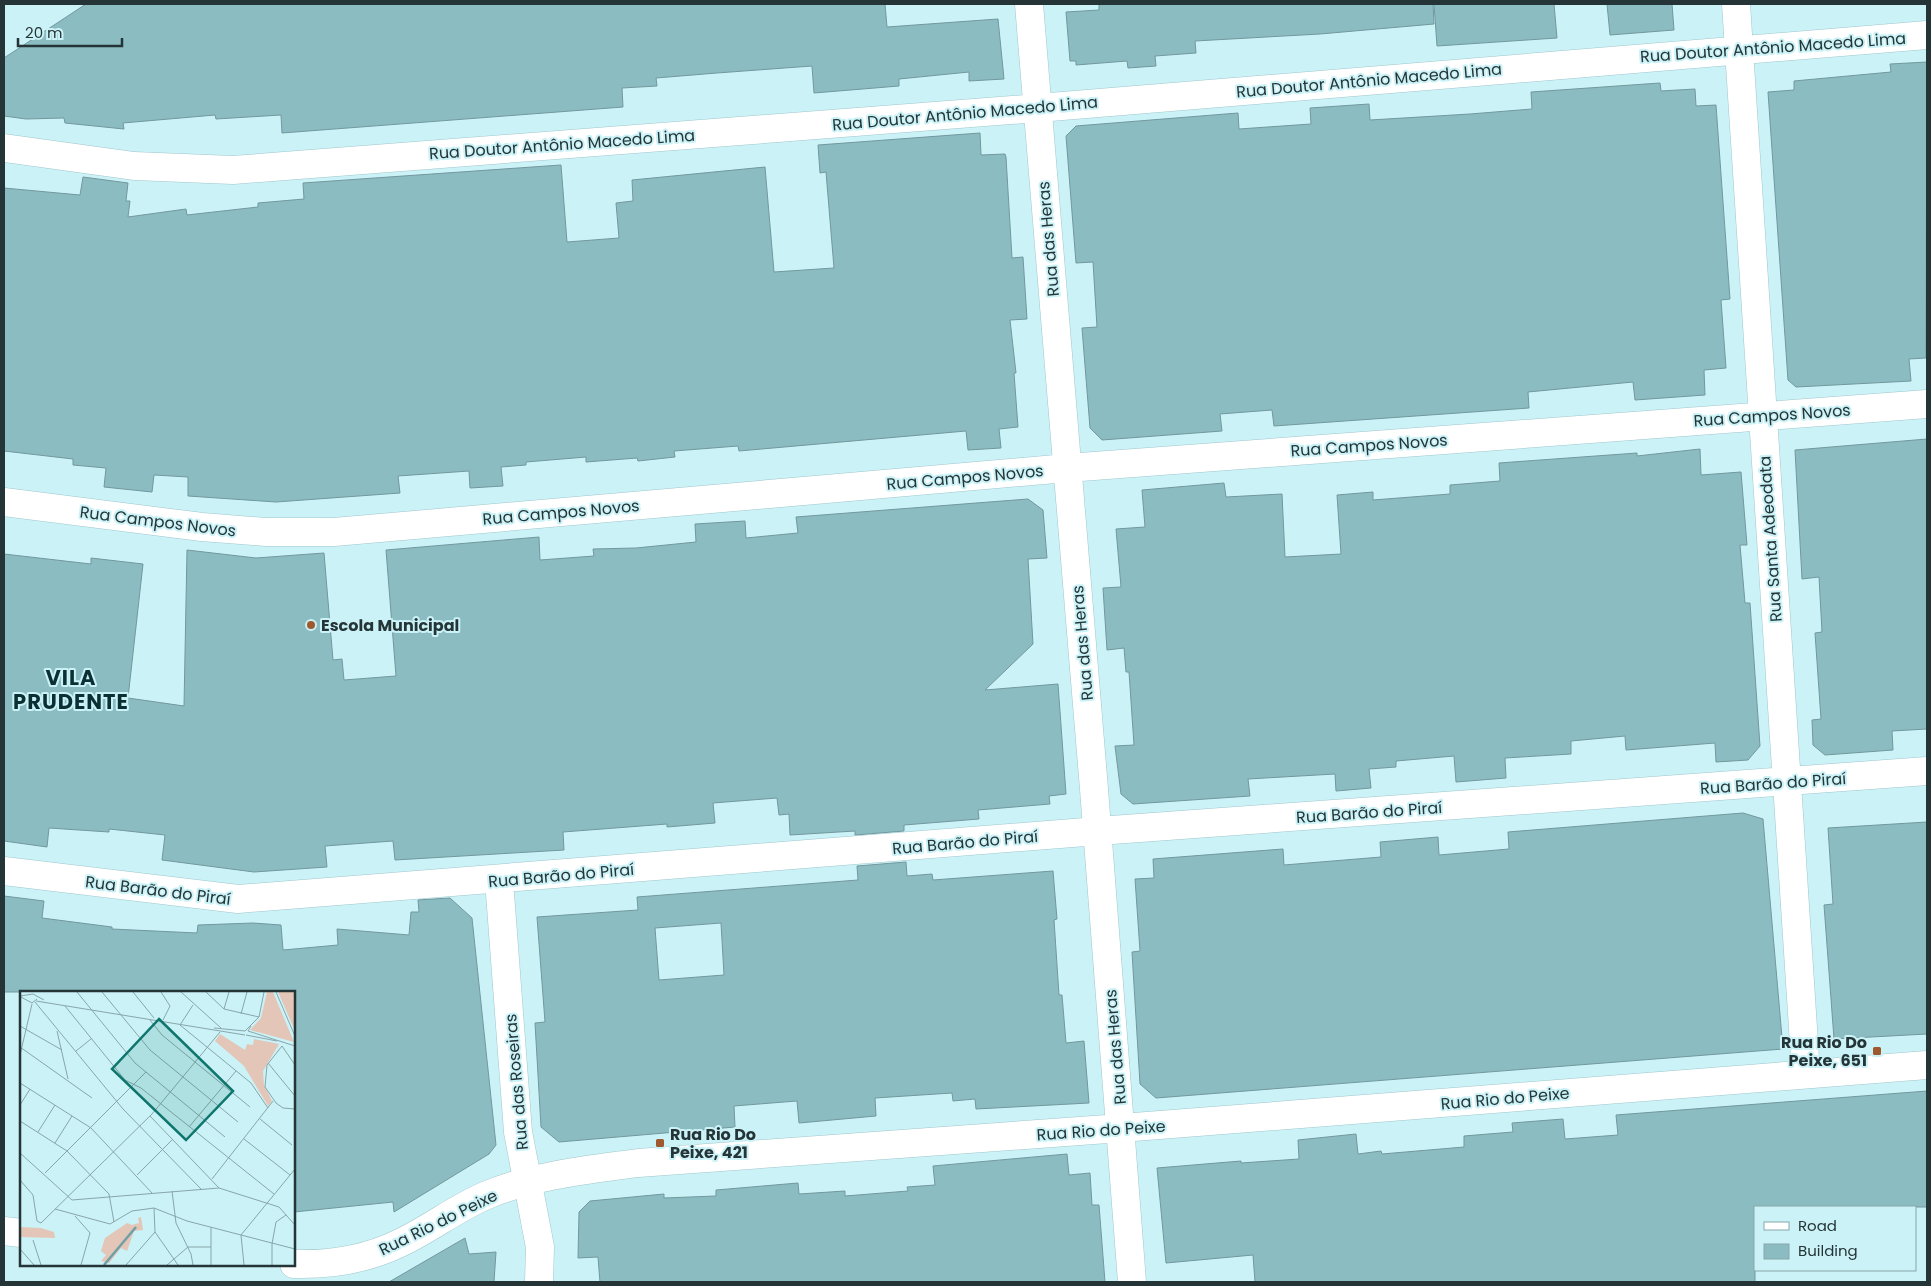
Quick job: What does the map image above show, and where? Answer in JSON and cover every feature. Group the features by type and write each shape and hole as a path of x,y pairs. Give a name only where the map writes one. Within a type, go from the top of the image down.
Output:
{"street":[{"name":"Rua das Heras","path":"1029,4 1098,831 1132,1282"},
{"name":"Rua Santa Adeodata","path":"1736,4 1806,1074"},
{"name":"Rua Doutor Antônio Macedo Lima","path":"4,148 134,166 233,170 1038,108 1927,35"},
{"name":"Rua Campos Novos","path":"4,502 202,527 266,532 334,532 1067,468 1927,404"},
{"name":"Rua Barão do Piraí","path":"4,871 238,899 499,880 1098,831 1927,771"},
{"name":"Rua das Roseiras","path":"499,880 518,1132 540,1247 539,1282"},
{"name":"Rua Rio do Peixe","path":"295,1264 321,1265 361,1258 400,1243 486,1196 528,1181 573,1171 638,1164 1927,1065"},
{"path":"4,1231 20,1233"}],"building":[{"path":"86,4 885,4 887,27 998,19 1004,79 969,81 969,72 899,79 899,86 814,93 812,66 717,73 656,78 657,86 622,88 623,107 282,133 281,115 216,119 215,115 123,123 124,129 65,123 64,118 26,119 4,116 4,58"},
{"path":"1099,4 1433,4 1434,24 1320,34 1195,41 1196,53 1155,56 1156,66 1128,68 1127,61 1076,65 1076,61 1070,61 1066,12 1099,10"},
{"path":"1434,4 1554,4 1557,38 1437,46"},
{"path":"1607,4 1672,4 1674,30 1610,35"},
{"path":"1927,62 1926,358 1909,359 1911,381 1796,387 1788,380 1768,92 1794,90 1794,81 1891,72 1890,64"},
{"path":"1660,83 1661,91 1695,89 1696,106 1716,105 1730,299 1721,300 1726,368 1704,370 1705,395 1635,400 1633,382 1528,392 1529,408 1274,426 1272,410 1220,414 1222,431 1102,440 1090,428 1082,328 1097,327 1093,262 1076,263 1066,136 1076,126 1238,113 1239,129 1311,124 1310,108 1369,104 1370,120 1470,114 1532,109 1531,92"},
{"path":"980,133 981,155 1005,154 1012,258 1023,257 1027,319 1010,320 1016,373 1014,373 1018,427 999,429 1001,448 968,450 966,431 739,451 738,446 674,451 675,457 638,461 637,458 586,462 586,457 526,462 526,465 501,467 503,486 470,488 469,471 398,476 400,493 276,502 188,496 188,477 154,475 152,492 104,487 106,468 73,465 73,459 4,451 4,188 80,195 83,177 128,183 126,201 130,201 128,217 186,209 187,215 258,207 258,203 304,199 303,183 561,165 567,242 619,238 616,203 633,201 632,180 765,167 774,272 834,268 826,172 820,173 818,145"},
{"path":"1927,439 1927,729 1892,731 1893,750 1825,755 1813,745 1812,720 1821,719 1815,633 1822,632 1819,577 1802,579 1795,450"},
{"path":"1700,449 1701,475 1741,472 1747,545 1740,545 1745,603 1750,603 1760,746 1748,760 1716,762 1715,743 1626,750 1625,736 1571,741 1571,754 1505,758 1506,778 1456,782 1454,756 1396,761 1396,767 1369,769 1371,788 1336,791 1335,774 1248,779 1250,796 1133,804 1121,794 1115,746 1134,745 1129,672 1126,672 1124,648 1107,650 1103,588 1121,587 1116,529 1145,527 1142,490 1224,483 1226,497 1282,494 1285,557 1341,554 1337,495 1373,492 1373,500 1450,494 1450,485 1500,481 1499,463 1637,453 1637,456"},
{"path":"1028,499 1043,510 1047,558 1028,559 1033,644 985,690 1058,684 1066,794 1049,796 1050,804 978,810 979,819 904,825 904,831 855,835 855,831 790,835 789,814 779,815 777,798 713,803 715,823 667,827 667,824 563,832 564,850 395,860 393,841 325,846 327,867 254,872 162,860 165,835 109,829 109,832 49,828 47,847 4,841 4,554 91,564 91,558 143,564 128,698 184,706 187,550 256,558 324,553 333,660 342,659 344,680 396,676 386,550 539,537 540,560 594,556 593,549 636,548 696,542 695,524 745,521 746,538 798,533 796,517"},
{"path":"1743,813 1763,819 1783,1049 1156,1098 1140,1084 1132,952 1140,951 1135,879 1154,878 1153,859 1283,849 1284,865 1381,857 1380,842 1438,837 1439,855 1509,849 1508,832"},
{"path":"1927,822 1927,1034 1834,1039 1824,905 1833,904 1828,828"},
{"path":"906,862 907,876 932,874 933,880 1053,871 1057,919 1054,920 1059,995 1062,995 1066,1043 1084,1041 1089,1103 976,1109 975,1099 953,1101 952,1093 875,1098 876,1116 799,1123 797,1101 734,1106 735,1127 559,1142 541,1127 535,1023 545,1022 537,917 638,910 637,897 858,880 857,866","holes":["721,923 724,975 659,980 655,928"]},
{"path":"4,896 44,901 42,918 112,927 112,929 197,933 198,925 253,923 281,925 283,950 338,945 337,929 409,935 411,912 419,912 418,900 450,898 472,918 496,1145 489,1154 394,1212 393,1202 295,1212 295,991 4,992"},
{"path":"1927,1091 1927,1207 1754,1206 1755,1282 1255,1282 1253,1255 1166,1263 1157,1168 1241,1161 1241,1163 1299,1159 1298,1140 1356,1134 1358,1154 1381,1151 1382,1154 1464,1147 1464,1136 1513,1132 1512,1123 1563,1119 1565,1139 1618,1135 1616,1115"},
{"path":"1067,1154 1069,1175 1090,1173 1092,1205 1099,1205 1105,1282 600,1282 598,1257 578,1258 579,1212 590,1201 664,1194 664,1198 716,1196 716,1190 798,1183 799,1194 845,1191 845,1196 908,1191 907,1187 935,1185 933,1166"},
{"path":"465,1238 469,1254 496,1252 494,1282 389,1282"}],"place":[{"name":"Escola Municipal","path":"311,625"},
{"name":"Rua Rio Do Peixe, 651","path":"1877,1051"},
{"name":"Rua Rio Do Peixe, 421","path":"660,1143"}],"district":[{"name":"VILA PRUDENTE","path":"71,690"}]}
